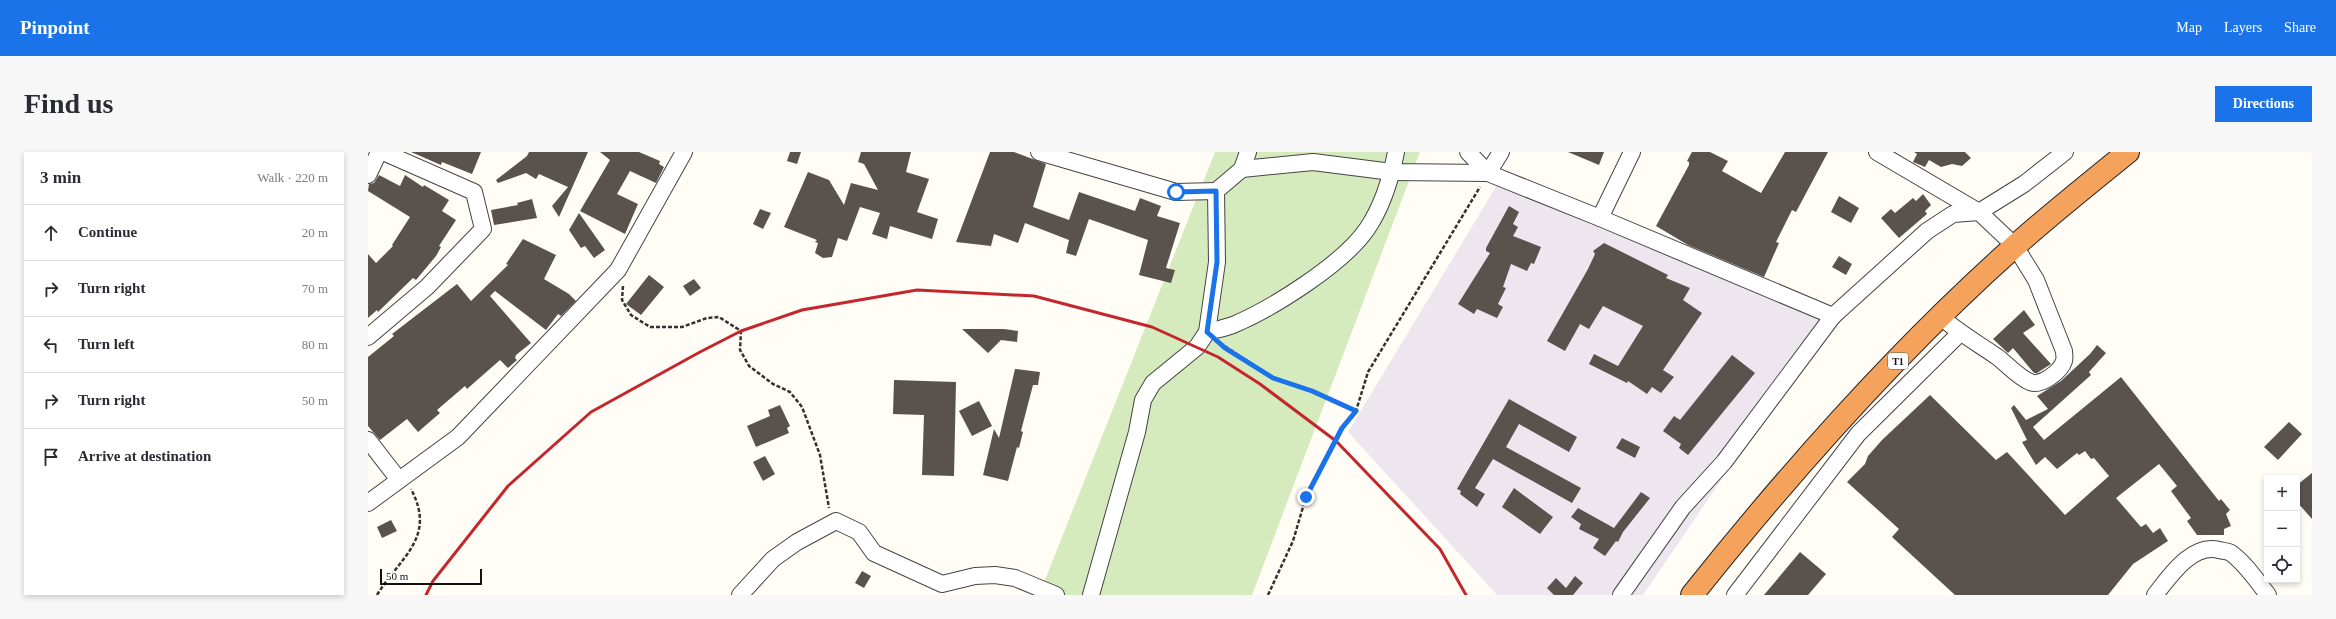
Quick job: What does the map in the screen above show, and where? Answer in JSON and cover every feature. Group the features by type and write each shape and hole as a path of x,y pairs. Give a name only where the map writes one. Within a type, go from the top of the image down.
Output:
{"highway":[{"name":"T1","path":"1692,595 1852,409 1940,317 2014,246 2128,152"}],"street":[{"path":"368,175 380,152"},
{"path":"368,337 427,287 483,230 474,192 383,152"},
{"path":"368,503 458,437 618,270 684,152"},
{"path":"1039,152 1176,192 1216,191 1242,169 1248,152"},
{"path":"1313,162 1331,152"},
{"path":"1207,332 1233,325 1258,312 1329,267 1367,229 1380,204 1392,172 1396,152"},
{"path":"1468,152 1488,173"},
{"path":"1488,173 1501,152"},
{"path":"1600,218 1632,152"},
{"path":"1877,152 1979,212 2014,246 2036,280 2064,352 2064,361 2056,372 2046,379 2039,383 2031,383 1995,356 1960,333 1940,317"},
{"path":"1621,595 1683,507 1724,462 1833,316 1927,231 1954,214 1979,212 2024,184 2065,152"},
{"path":"1242,169 1313,162 1392,172 1488,173 1600,218 1833,316"},
{"path":"1091,595 1137,432 1143,400 1153,383 1197,347 1207,332 1217,262 1216,191"},
{"path":"1735,595 1858,434 1960,333"},
{"path":"368,440 402,479"},
{"path":"740,595 773,559 797,542 836,520 859,532 874,553 942,584 975,576 995,575 1015,578 1056,595"},
{"path":"2155,595 2172,573 2194,554 2210,548 2230,552 2253,576 2268,595"}],"path":[{"path":"1268,595 1293,542 1306,497 1342,428 1356,411 1368,372 1488,173"},
{"path":"618,270 623,286 622,300 631,315 650,327 682,327 707,318 718,317 741,332 740,350 750,366 773,384 790,392 802,406 820,455 829,500 829,512 836,520"},
{"path":"1207,332 1225,348 1273,378 1312,391 1356,411"},
{"path":"377,595 394,569 413,549 420,532 419,504 402,479"}],"shaded area":[{"path":"1497,185 1828,323 1643,595 1497,595 1348,432"}],"green space":[{"path":"1215,152 1420,152 1252,595 1039,595"}],"building":[{"path":"411,152 481,152 472,174 442,162 441,165"},
{"path":"529,152 588,152 559,217 552,206 568,187 539,174 536,179 526,173 498,183 496,180 527,156"},
{"path":"600,152 639,152 660,161 659,164 664,167 656,183 630,171 617,194 638,204 625,234 580,211 610,160"},
{"path":"790,152 801,152 797,164 787,161"},
{"path":"861,152 911,152 906,172 929,179 917,212 938,219 932,239 890,226 887,239 872,234 880,213 860,207 847,241 838,238 832,257 823,258 815,253 818,243 815,242 817,240 784,227 808,172 829,180 844,205 851,183 878,190 864,164 858,162"},
{"path":"990,152 1014,152 1046,164 1033,207 1069,220 1079,192 1135,211 1140,198 1161,206 1157,216 1180,223 1166,268 1175,270 1171,283 1139,275 1148,240 1089,219 1076,256 1066,253 1069,240 1025,223 1018,243 994,234 991,246 956,242"},
{"path":"1568,152 1604,152 1599,165"},
{"path":"1692,152 1710,152 1728,161 1722,171 1761,193 1785,152 1828,152 1796,212 1792,210 1776,242 1779,243 1764,277 1688,245 1656,226 1689,165 1689,162 1687,161"},
{"path":"1914,152 1965,152 1971,158 1962,166 1952,164 1941,167 1929,160 1925,167 1913,162 1917,154"},
{"path":"379,175 400,186 405,175 423,187 424,185 449,200 442,211 456,220 439,246 441,247 436,256 416,280 413,278 378,312 377,310 368,318 368,254 376,263 393,246 392,245 410,217 368,191 369,184 374,183"},
{"path":"1923,194 1931,205 1925,211 1927,214 1899,238 1881,218 1891,209 1895,213 1913,198 1916,201"},
{"path":"1839,196 1859,208 1851,223 1831,212"},
{"path":"532,199 537,218 494,225 491,210 518,205 517,203"},
{"path":"1509,206 1519,212 1513,224 1518,227 1513,236 1541,247 1534,264 1531,263 1527,271 1511,264 1503,287 1506,288 1498,304 1503,307 1497,318 1477,309 1474,314 1458,304 1490,253 1486,251 1486,248"},
{"path":"760,209 771,213 763,229 753,224"},
{"path":"579,213 605,250 594,258 585,246 581,248 569,230"},
{"path":"523,239 556,255 544,279 569,294 576,301 561,316 558,314 546,330 495,291 490,296 531,343 516,355 515,358 517,360 508,368 500,360 467,389 465,386 437,410 440,413 418,432 407,419 380,440 368,426 368,357 394,336 392,334 457,284 471,301 508,265 506,264"},
{"path":"1604,243 1668,275 1666,278 1690,288 1683,300 1702,313 1663,370 1674,377 1661,393 1652,387 1647,394 1628,381 1627,383 1589,364 1594,354 1618,366 1643,326 1603,306 1589,329 1580,324 1565,351 1547,341 1588,269 1595,254 1593,251"},
{"path":"1839,256 1852,264 1846,275 1832,267"},
{"path":"649,275 664,287 641,315 626,304"},
{"path":"694,279 701,288 690,296 683,286"},
{"path":"2024,310 2035,325 2023,333 2051,364 2037,373 2034,373 2013,348 2008,353 1993,339"},
{"path":"962,329 1004,329 1018,331 1017,342 1001,340 988,353"},
{"path":"2097,345 2106,353 2089,372 2091,375 2033,427 2044,440 2121,377 2219,501 2221,499 2230,510 2226,514 2231,526 2224,529 2224,535 2197,535 2187,521 2191,518 2171,491 2177,486 2159,464 2116,498 2141,527 2146,524 2153,533 2160,528 2168,541 2133,564 2108,595 1955,595 1892,537 1899,529 1847,482 1865,464 1868,456 1882,440 1930,395 1996,460 2007,452 2065,515 2109,476 2094,458 2091,459 2085,451 2079,455 2077,453 2057,469 2045,457 2036,465 2022,442 2027,440 2011,408 2014,405 2026,420 2048,409 2037,396 2061,381 2090,354"},
{"path":"1732,355 1755,373 1688,455 1679,448 1681,444 1663,431 1674,416 1680,420"},
{"path":"1015,369 1040,372 1038,385 1033,385 1021,431 1023,432 1019,448 1017,447 1008,481 983,475 994,429 999,438"},
{"path":"894,380 956,382 954,476 922,475 924,415 893,414"},
{"path":"1509,399 1577,437 1569,452 1519,424 1506,447 1581,488 1572,503 1493,459 1475,488 1485,494 1477,507 1460,494 1461,491 1457,489"},
{"path":"979,401 992,426 972,436 959,411"},
{"path":"780,405 790,426 787,428 789,433 756,447 747,426 770,416 768,410"},
{"path":"2289,422 2302,434 2278,460 2264,447"},
{"path":"1622,438 1640,447 1635,458 1616,448"},
{"path":"765,456 775,474 763,481 753,462"},
{"path":"2312,473 2312,519 2300,505 2300,483"},
{"path":"1514,488 1553,517 1540,534 1502,507"},
{"path":"1641,492 1650,498 1623,532 1618,542 1616,541 1605,556 1593,548 1599,539 1579,529 1581,524 1571,517 1578,508 1614,528"},
{"path":"391,520 397,531 382,538 377,527"},
{"path":"1800,552 1826,574 1808,595 1764,595"},
{"path":"862,571 871,576 864,588 855,583"},
{"path":"1575,576 1583,583 1573,595 1554,595 1547,588 1556,578 1566,588"}],"railway":[{"path":"426,595 433,581 508,486 591,412 741,331 802,310 917,290 1034,296 1152,327 1218,357 1260,384 1336,441 1440,549 1466,595"}],"route":[{"path":"1176,192 1216,191 1217,262 1207,332 1225,348 1273,378 1312,391 1356,411 1342,428 1306,497"}]}
